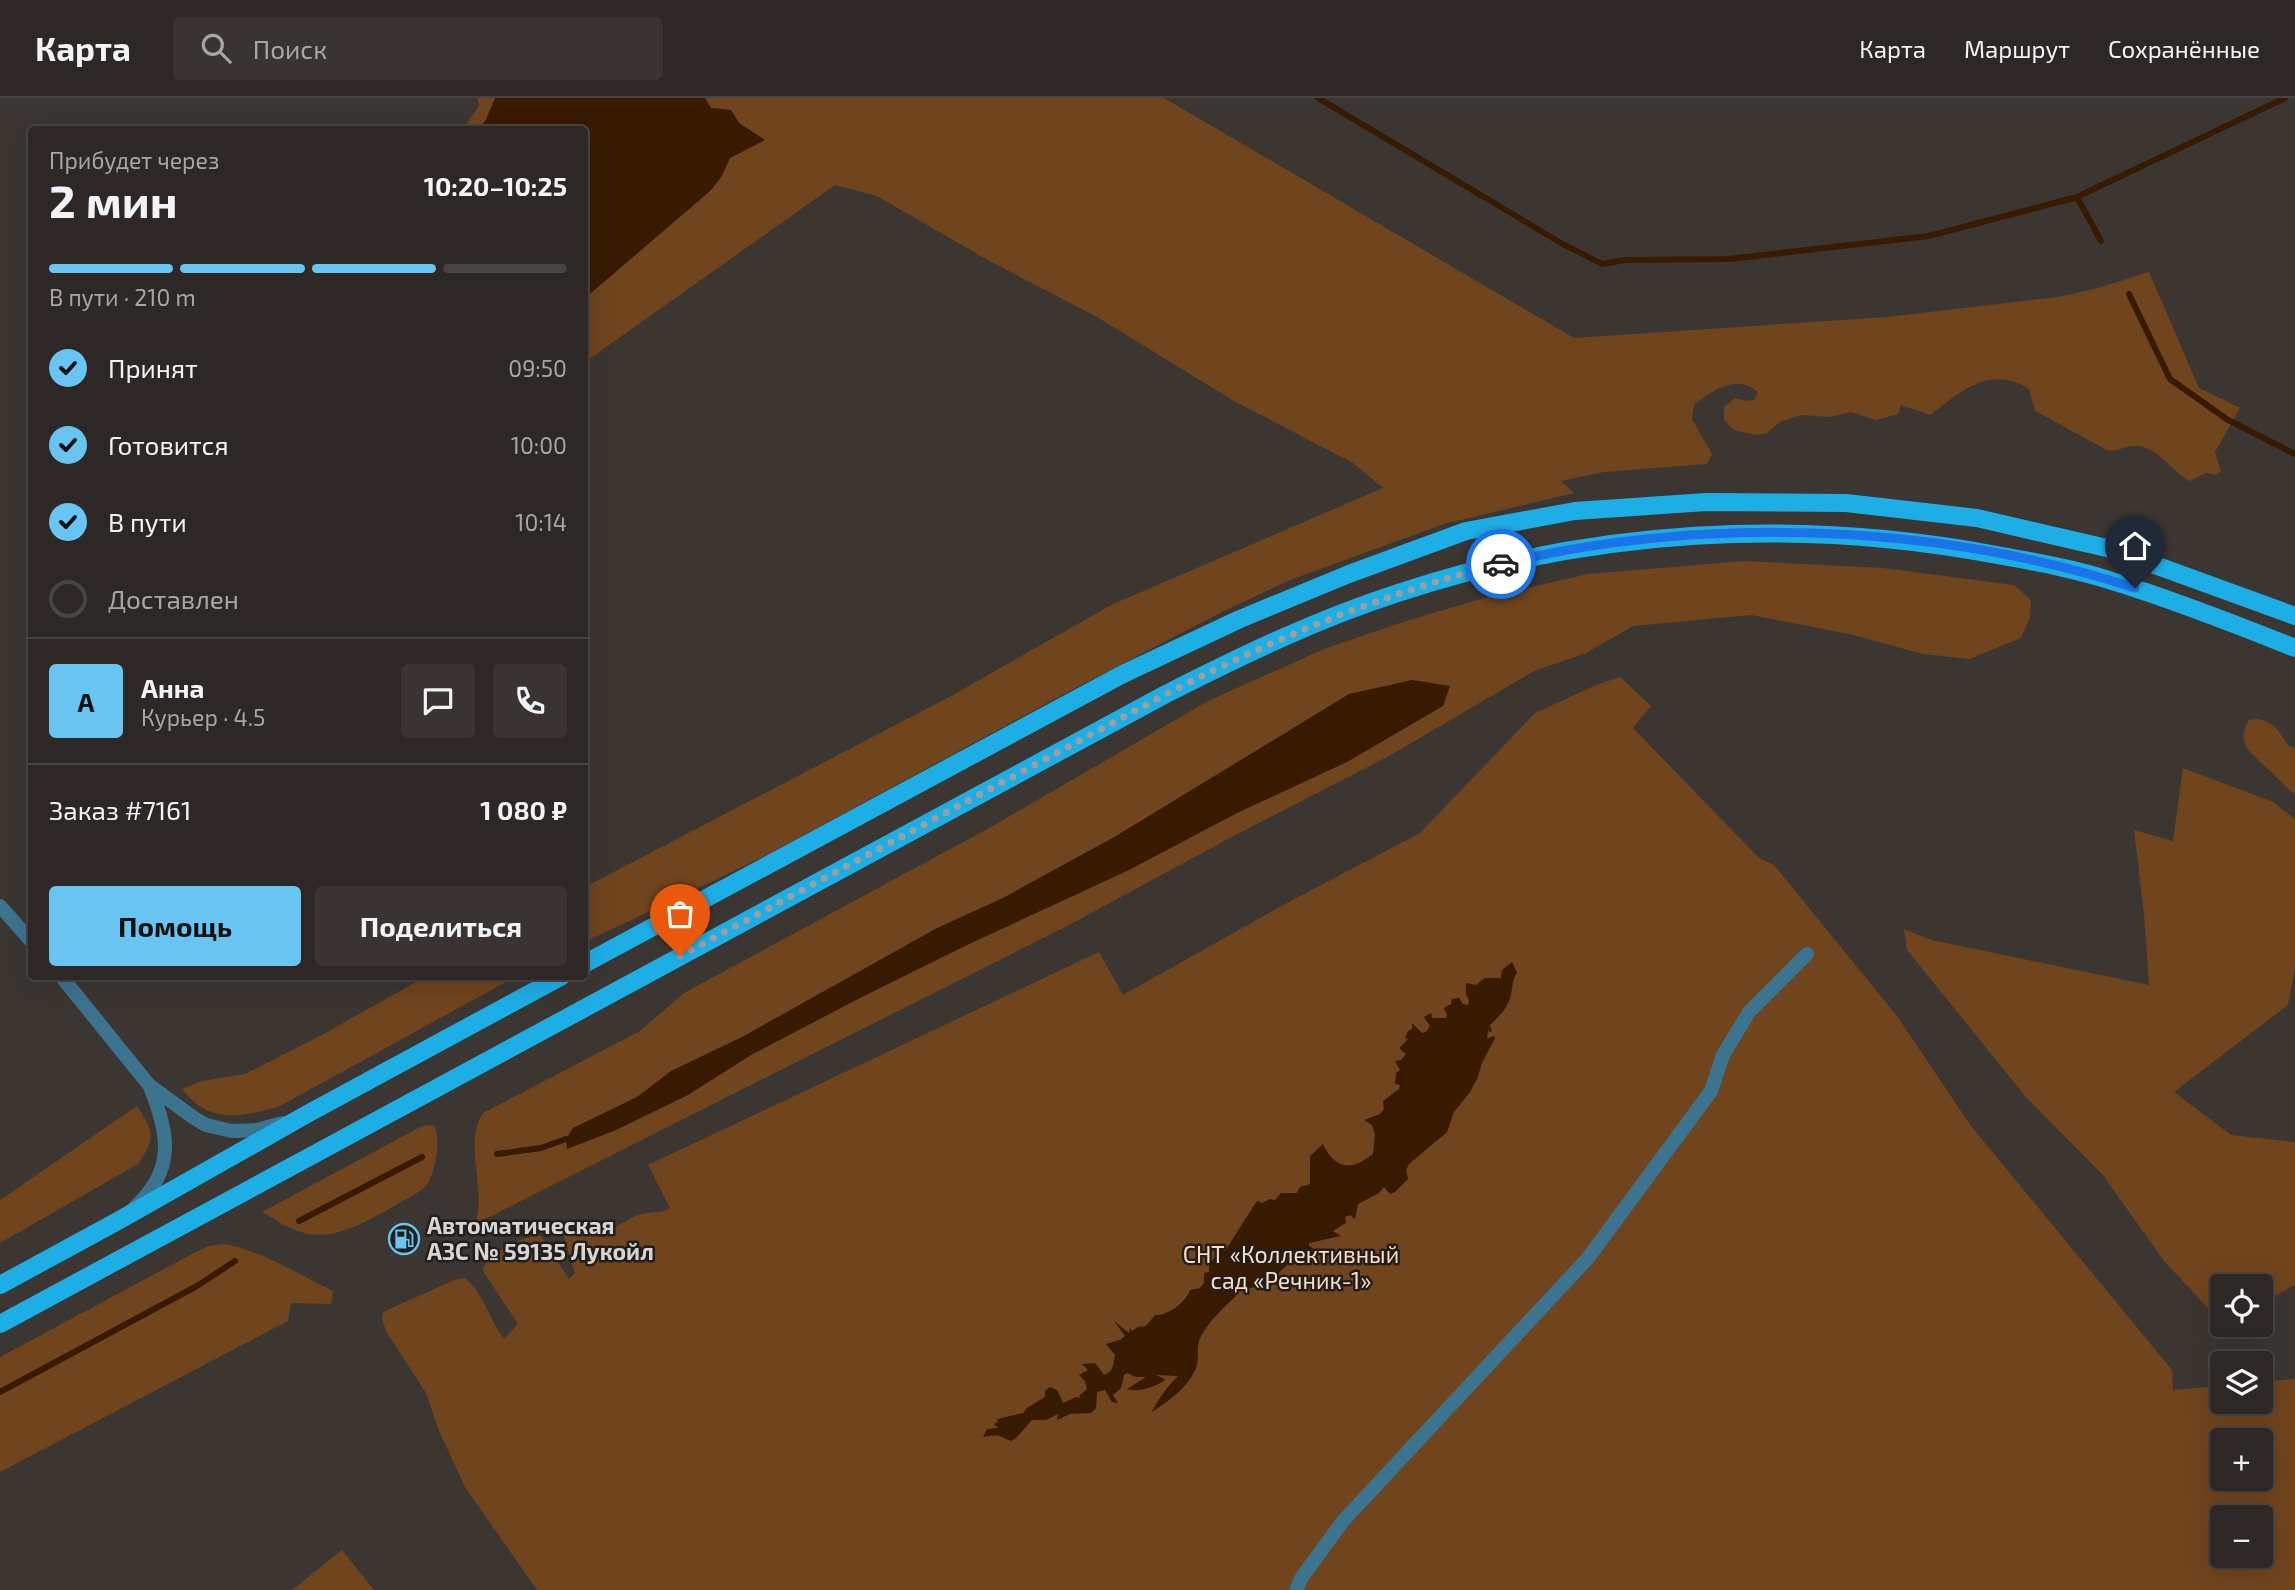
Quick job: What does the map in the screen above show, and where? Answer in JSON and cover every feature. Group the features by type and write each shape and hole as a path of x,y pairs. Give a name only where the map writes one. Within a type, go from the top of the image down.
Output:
{"main road":[{"path":"588,962 1123,674 1240,619 1466,531 1588,510 1706,502 1846,503 1977,518 2112,549 2295,616"},
{"path":"0,1324 1166,694 1243,655 1321,621 1398,593 1534,556 1640,541 1712,534 1787,532 1867,536 1942,544 2110,580 2183,604 2295,648"},
{"path":"0,1284 555,980"}],"street":[{"path":"0,906 28,938"},
{"path":"1296,1590 1302,1577 1343,1521 1588,1258 1711,1091 1723,1055 1749,1012 1807,954"},
{"path":"64,980 149,1085 194,1118 218,1128 257,1130 309,1113"},
{"path":"116,1222 147,1195 165,1160 164,1126 149,1085"}],"green space":[{"path":"477,98 495,98 481,126 465,126 479,106"},
{"path":"705,98 1164,98 1574,338 1887,317 2058,297 2149,272 2199,388 2240,408 2215,452 2221,472 2216,475 2206,473 2190,481 2150,449 2134,446 2107,450 2035,411 2029,389 2002,379 1989,380 1965,389 1931,415 1901,405 1898,414 1876,420 1851,412 1829,417 1801,415 1780,422 1767,433 1755,435 1734,430 1724,420 1724,407 1735,398 1754,400 1758,393 1743,384 1725,386 1694,405 1692,419 1712,454 1707,464 1604,472 1561,481 1574,493 1444,524 1290,580 1064,694 769,854 588,941 588,885 951,696 1113,604 1383,488 1353,463 1234,401 1097,317 986,259 877,196 835,185 588,360 588,295 710,191 721,177 730,158 764,140 739,123 731,110 711,108"},
{"path":"1744,561 1883,568 2014,585 2031,600 2030,617 2021,638 1969,659 1923,654 1849,634 1751,615 1633,626 1586,653 1534,671 1389,756 1071,924 475,1224 479,1196 475,1139 483,1113 640,1031 684,993 991,827 1208,701 1324,649 1484,598 1588,574"},
{"name":"СНТ «Коллективный сад «Речник-1»","path":"1620,677 1651,706 1633,728 1759,858 1774,865 1897,1016 1971,1126 2172,1370 2173,1390 2210,1387 2210,1414 2273,1414 2273,1381 2295,1379 2295,1590 537,1590 465,1487 439,1431 426,1393 386,1331 383,1312 454,1280 465,1278 477,1291 504,1339 518,1324 483,1271 490,1258 507,1246 526,1238 541,1236 569,1279 575,1273 564,1237 566,1235 581,1235 601,1227 611,1230 638,1215 670,1208 648,1165 1099,952 1123,995 1285,904 1420,833 1535,713"},
{"path":"2257,719 2272,725 2289,746 2295,748 2295,795 2247,747 2244,740 2245,728 2249,720"},
{"path":"2183,768 2273,802 2295,819 2295,969 2288,1005 2174,1092 2231,1135 2295,1142 2295,1285 2273,1297 2273,1274 2210,1274 2210,1310 2164,1261 2102,1174 2026,1097 1907,950 1904,929 1932,940 2149,985 2134,830 2173,841"},
{"path":"420,980 510,980 280,1106 249,1114 228,1115 198,1105 182,1089 202,1081 245,1074"},
{"path":"137,1106 151,1135 148,1148 138,1164 0,1243 0,1200"},
{"path":"433,1125 437,1137 437,1155 426,1186 361,1224 330,1234 315,1235 291,1228 262,1212 422,1126"},
{"path":"222,1244 263,1256 333,1291 331,1304 291,1303 288,1321 0,1472 0,1357 192,1254 209,1246"},
{"path":"342,1550 374,1590 292,1590"}],"shaded area":[{"path":"495,98 705,98 711,108 731,110 739,123 765,140 730,158 721,177 710,191 588,295 588,126 481,126"},
{"path":"1412,680 1450,686 1443,706 1347,762 1239,812 1129,870 860,998 751,1055 688,1095 616,1130 567,1149 566,1139 573,1128 637,1097 671,1071 742,1037 937,928 1003,898 1116,836 1349,694"},
{"path":"1512,962 1517,973 1509,1001 1490,1025 1492,1032 1488,1031 1487,1038 1495,1038 1470,1092 1454,1112 1447,1132 1409,1164 1406,1170 1408,1179 1395,1192 1390,1194 1384,1187 1379,1193 1358,1204 1355,1219 1350,1215 1345,1217 1346,1223 1333,1231 1341,1236 1309,1243 1315,1251 1299,1254 1270,1281 1267,1290 1266,1286 1263,1286 1235,1293 1236,1296 1203,1332 1199,1341 1197,1365 1179,1392 1152,1412 1163,1393 1178,1376 1156,1375 1165,1379 1164,1381 1146,1389 1132,1390 1127,1389 1146,1377 1127,1373 1121,1388 1113,1395 1118,1403 1112,1402 1105,1390 1097,1392 1096,1408 1091,1413 1070,1414 1057,1420 1058,1414 1046,1420 1032,1420 1011,1441 997,1435 983,1437 987,1429 998,1428 994,1424 998,1422 997,1419 1023,1413 1045,1397 1045,1391 1050,1387 1057,1390 1063,1403 1080,1398 1087,1389 1085,1381 1079,1375 1088,1370 1082,1364 1095,1363 1104,1375 1112,1367 1115,1355 1106,1344 1125,1336 1114,1321 1129,1333 1130,1328 1132,1331 1146,1326 1155,1315 1176,1307 1190,1290 1200,1288 1204,1283 1204,1273 1209,1272 1209,1265 1221,1249 1225,1251 1257,1201 1262,1203 1275,1200 1281,1193 1297,1193 1300,1187 1310,1184 1310,1156 1323,1144 1333,1159 1345,1165 1358,1163 1373,1154 1375,1134 1372,1125 1364,1120 1380,1114 1384,1109 1383,1101 1399,1089 1400,1085 1395,1084 1396,1073 1400,1070 1395,1061 1401,1060 1406,1054 1399,1048 1408,1039 1405,1038 1412,1029 1412,1023 1422,1033 1426,1032 1430,1026 1424,1017 1431,1013 1432,1018 1446,1018 1444,1008 1451,1004 1452,999 1459,998 1463,1004 1468,1005 1466,983 1476,985 1485,978 1501,978 1502,970"}],"waterway":[{"path":"1318,98 1561,243 1602,264 1625,260 1729,259 1929,236 2077,197 2285,98"},
{"path":"2077,197 2101,241"},
{"path":"2129,294 2170,379 2228,420 2295,454"},
{"path":"497,1154 541,1148 566,1139"},
{"path":"299,1221 422,1157"},
{"path":"0,1392 197,1286 235,1261"}],"way so far":[{"path":"680,956 1243,655 1321,621 1398,593 1501,564"}],"place":[{"name":"Автоматическая АЗС № 59135 Лукойл","path":"404,1239"}],"route":[{"path":"1501,564 1534,556 1628,542 1712,534 1787,532 1867,536 1942,544 2036,562 2135,588"}]}
